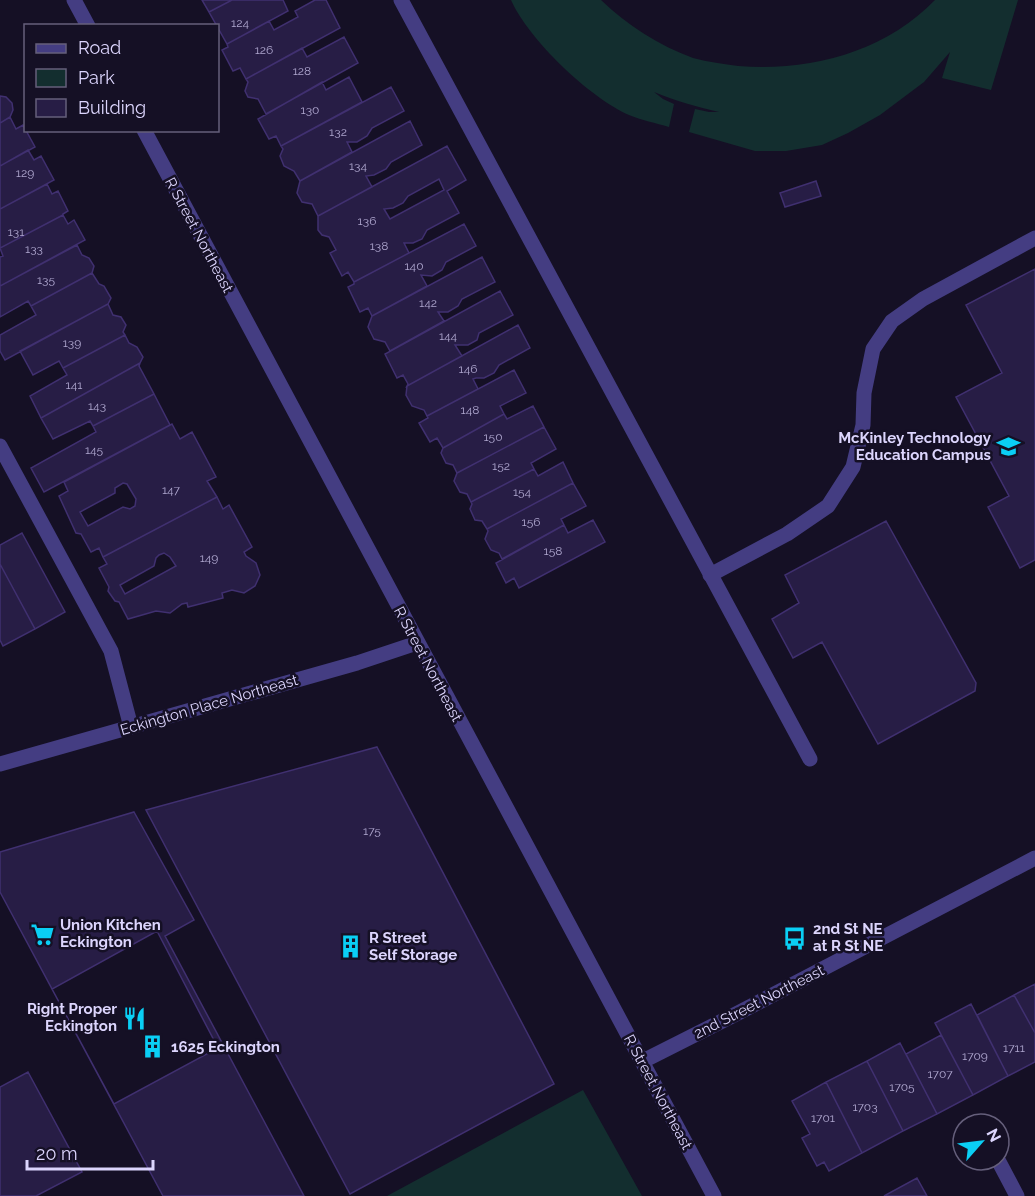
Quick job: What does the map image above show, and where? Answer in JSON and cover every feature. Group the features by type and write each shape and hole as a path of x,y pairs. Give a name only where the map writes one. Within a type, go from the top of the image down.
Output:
{"street":[{"path":"74,0 87,24"},
{"path":"400,0 810,759"},
{"name":"R Street Northeast","path":"145,132 714,1196"},
{"path":"710,574 787,534 828,506 853,467 863,425 864,393 873,350 892,321 923,299 1035,238"},
{"path":"0,446 111,651 131,728"},
{"name":"Eckington Place Northeast","path":"0,764 357,663 417,643"},
{"name":"2nd Street Northeast","path":"642,1061 1035,858"},
{"path":"1004,1172 1017,1196"}],"green space":[{"path":"511,0 601,0 644,34 693,58 738,66 765,67 792,66 844,55 893,33 935,0 1018,0 991,90 942,78 950,52 924,82 880,115 848,133 822,145 786,151 755,151 689,132 695,109 719,112 686,104 654,92 674,104 669,127 634,117 613,107 562,66 531,32"},
{"path":"583,1090 642,1196 387,1196"}],"building":[{"path":"202,0 232,0 209,12"},
{"path":"232,0 283,0 288,11 227,44 219,30 219,24 216,24 209,12"},
{"path":"315,0 326,0 340,28 246,79 240,68 233,71 222,50 228,47 227,44 269,21 274,30 298,17 295,11"},
{"path":"344,37 358,63 266,114 258,99 248,97 245,91 248,82 246,79 302,48 307,57"},
{"path":"349,77 362,102 281,146 276,136 269,139 258,119 322,82 326,90"},
{"path":"391,87 404,111 372,128 367,136 357,142 347,142 352,152 300,181 294,171 284,166 280,156 283,149 281,146"},
{"path":"0,96 6,97 12,103 13,110 10,117 0,123"},
{"path":"10,117 16,129 23,125 24,132 27,132 35,147 0,166 0,123"},
{"path":"410,121 422,145 391,162 386,169 366,176 372,187 318,216 312,204 302,202 297,193 300,181"},
{"path":"447,146 466,180 447,191 459,213 427,230 422,239 413,243 404,243 409,253 354,282 348,272 342,276 330,253 336,250 329,237 322,235 318,230 318,216","holes":["439,179 444,190 390,219 384,209 403,203 408,196"]},
{"path":"28,150 34,160 41,156 54,180 0,209 0,166"},
{"path":"816,181 821,196 785,207 780,193"},
{"path":"47,184 52,194 58,191 68,211 0,248 0,209"},
{"path":"63,215 68,224 74,220 85,240 0,286 0,257 3,256 0,248"},
{"path":"464,224 476,246 446,262 442,270 432,276 421,275 427,286 372,316 368,308 360,312 348,287"},
{"path":"77,245 82,255 89,258 94,266 92,273 31,306 28,301 0,317 0,286"},
{"path":"482,257 495,282 462,299 458,306 448,312 438,312 444,321 390,351 385,342 374,339 368,327 372,316"},
{"name":"McKinley Technology Education Campus","path":"1035,269 1035,560 1020,568 988,507 1009,496 956,397 1002,373 966,305"},
{"path":"92,273 111,298 108,304 5,360 0,351 0,335 36,315 31,306"},
{"path":"500,291 513,315 479,333 477,340 468,345 455,345 462,356 407,386 403,375 397,378 385,354"},
{"path":"108,304 113,315 121,317 126,325 123,332 125,335 63,368 59,361 33,375 20,351"},
{"path":"518,325 530,348 499,365 494,373 484,378 473,379 478,389 427,416 424,410 412,406 406,395 407,386"},
{"path":"125,335 129,343 137,347 143,357 140,363 41,418 30,396 67,375 63,368"},
{"path":"140,363 139,366 154,394 93,426 90,421 53,439 41,418"},
{"path":"514,370 526,393 500,406 504,414 443,448 437,438 430,442 419,423 428,418 427,416"},
{"path":"154,394 170,425 44,492 31,468 96,432 93,426"},
{"path":"533,406 544,427 457,473 453,465 446,463 441,453 443,448 504,414 507,419"},
{"path":"172,424 180,439 192,432 216,477 207,481 217,497 103,557 99,548 91,552 81,534 76,533 59,496 68,491 64,482","holes":["123,483 127,484 136,499 135,506 130,509 123,507 88,526 80,512 115,493 115,488"]},
{"path":"544,427 556,449 531,463 534,469 471,502 467,494 460,492 454,481 457,473"},
{"path":"563,462 573,483 487,529 482,521 475,520 470,509 471,502 534,469 538,476"},
{"path":"573,483 586,506 561,519 564,525 502,559 499,553 491,550 485,539 487,529"},
{"path":"217,497 223,509 229,505 252,547 244,552 256,563 260,575 255,586 244,593 232,590 222,593 223,598 188,607 187,603 182,604 170,613 156,611 128,619 119,602 115,601 108,591 109,587 99,568 107,564 103,557","holes":["164,553 176,566 125,594 120,585 154,566 159,555"]},
{"path":"593,520 605,542 519,588 514,578 506,583 496,563 564,525 568,533"},
{"path":"886,521 976,683 975,691 878,744 822,642 793,658 772,619 799,603 785,575"},
{"path":"22,533 65,612 35,629 0,564 0,545"},
{"path":"0,564 35,629 3,646 0,640"},
{"name":"R Street Self Storage","path":"377,747 554,1084 350,1194 146,810"},
{"name":"1625 Eckington","path":"134,812 194,920 165,936 304,1196 163,1196 0,892 0,852"},
{"name":"Right Proper Eckington","path":"157,931 218,1048 114,1104 52,989"},
{"path":"1035,984 1035,1033 1014,995"},
{"path":"1014,995 1035,1033 1035,1062 1008,1076 977,1015"},
{"path":"971,1004 1008,1076 973,1095 935,1023"},
{"path":"941,1035 973,1095 937,1114 906,1054"},
{"path":"900,1043 937,1114 903,1131 867,1061"},
{"path":"867,1061 903,1131 862,1153 826,1082"},
{"path":"28,1072 82,1172 36,1196 0,1196 0,1087"},
{"path":"826,1082 862,1153 829,1171 824,1162 817,1166 802,1138 810,1134 792,1101"},
{"path":"917,1178 927,1196 884,1196"}],"place":[{"name":"McKinley Technology Education Campus","path":"1009,447"},
{"name":"Union Kitchen Eckington","path":"42,934"},
{"name":"2nd St NE at R St NE","path":"795,938"},
{"name":"R Street Self Storage","path":"351,947"},
{"name":"Right Proper Eckington","path":"135,1018"},
{"name":"1625 Eckington","path":"153,1047"}]}
